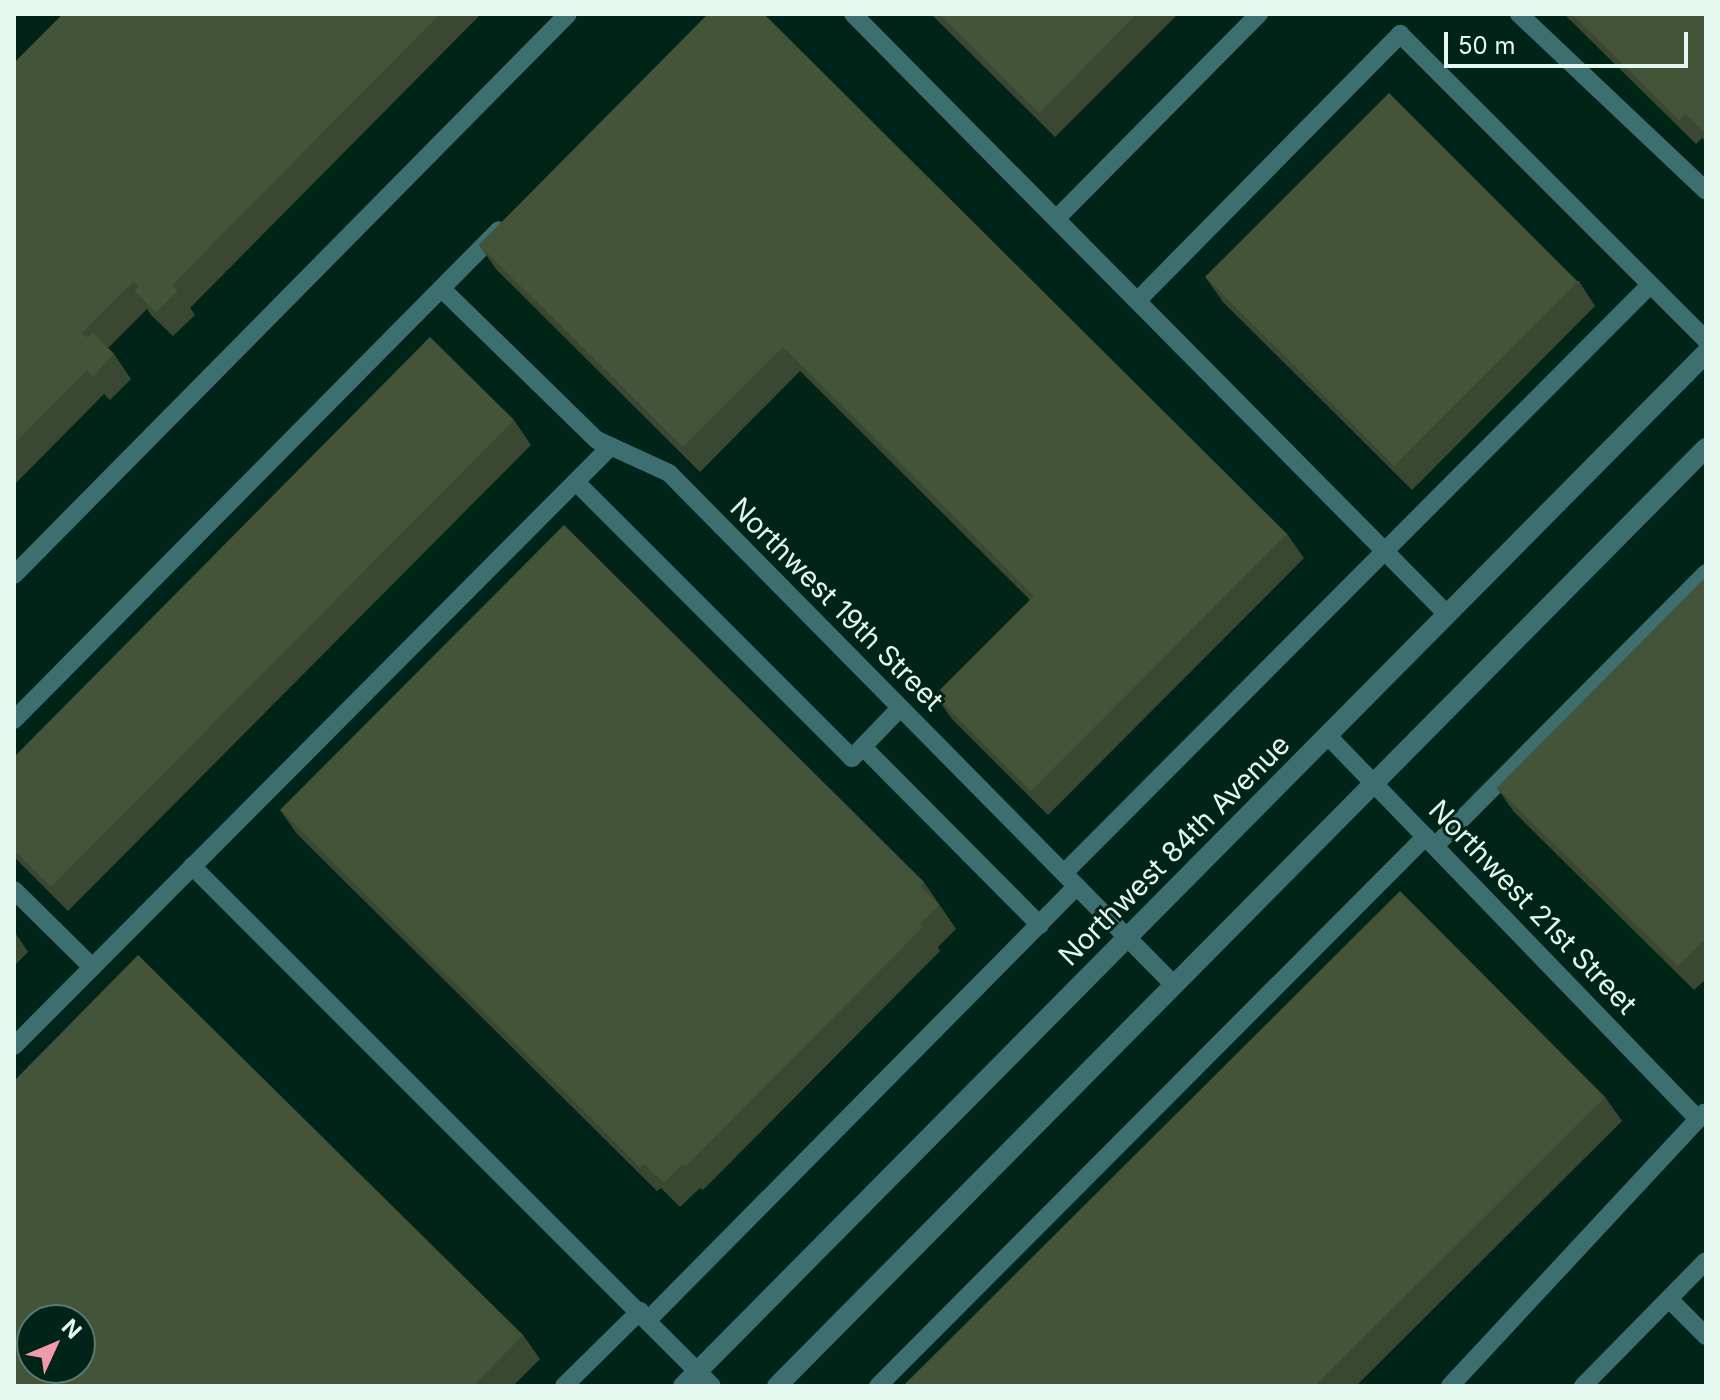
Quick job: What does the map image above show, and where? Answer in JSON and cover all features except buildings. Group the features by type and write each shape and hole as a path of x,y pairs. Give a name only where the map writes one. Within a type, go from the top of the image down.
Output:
{"street":[{"name":"Northwest 84th Avenue","path":"683,1386 1706,353"},
{"path":"777,1386 1706,448"}],"lane":[{"path":"14,575 568,14"},
{"path":"853,14 1140,298 1447,614"},
{"path":"1058,217 1259,14"},
{"path":"1519,14 1706,191"},
{"path":"1140,298 1400,34 1706,340"},
{"path":"14,720 517,212"},
{"path":"564,1386 644,1315 1040,925 1071,880 1385,551 1650,285"},
{"name":"Northwest 19th Street","path":"442,289 597,440 669,473 1174,985"},
{"path":"14,1046 611,446"},
{"path":"576,482 852,758 900,708"},
{"path":"878,1386 1706,573"},
{"name":"Northwest 21st Street","path":"1327,735 1702,1115"},
{"path":"863,747 1040,925"},
{"path":"192,866 712,1386"},
{"path":"14,890 92,967"},
{"path":"1450,1386 1702,1115"},
{"path":"1594,1382 1706,1261"},
{"path":"1669,1299 1706,1336"}]}
